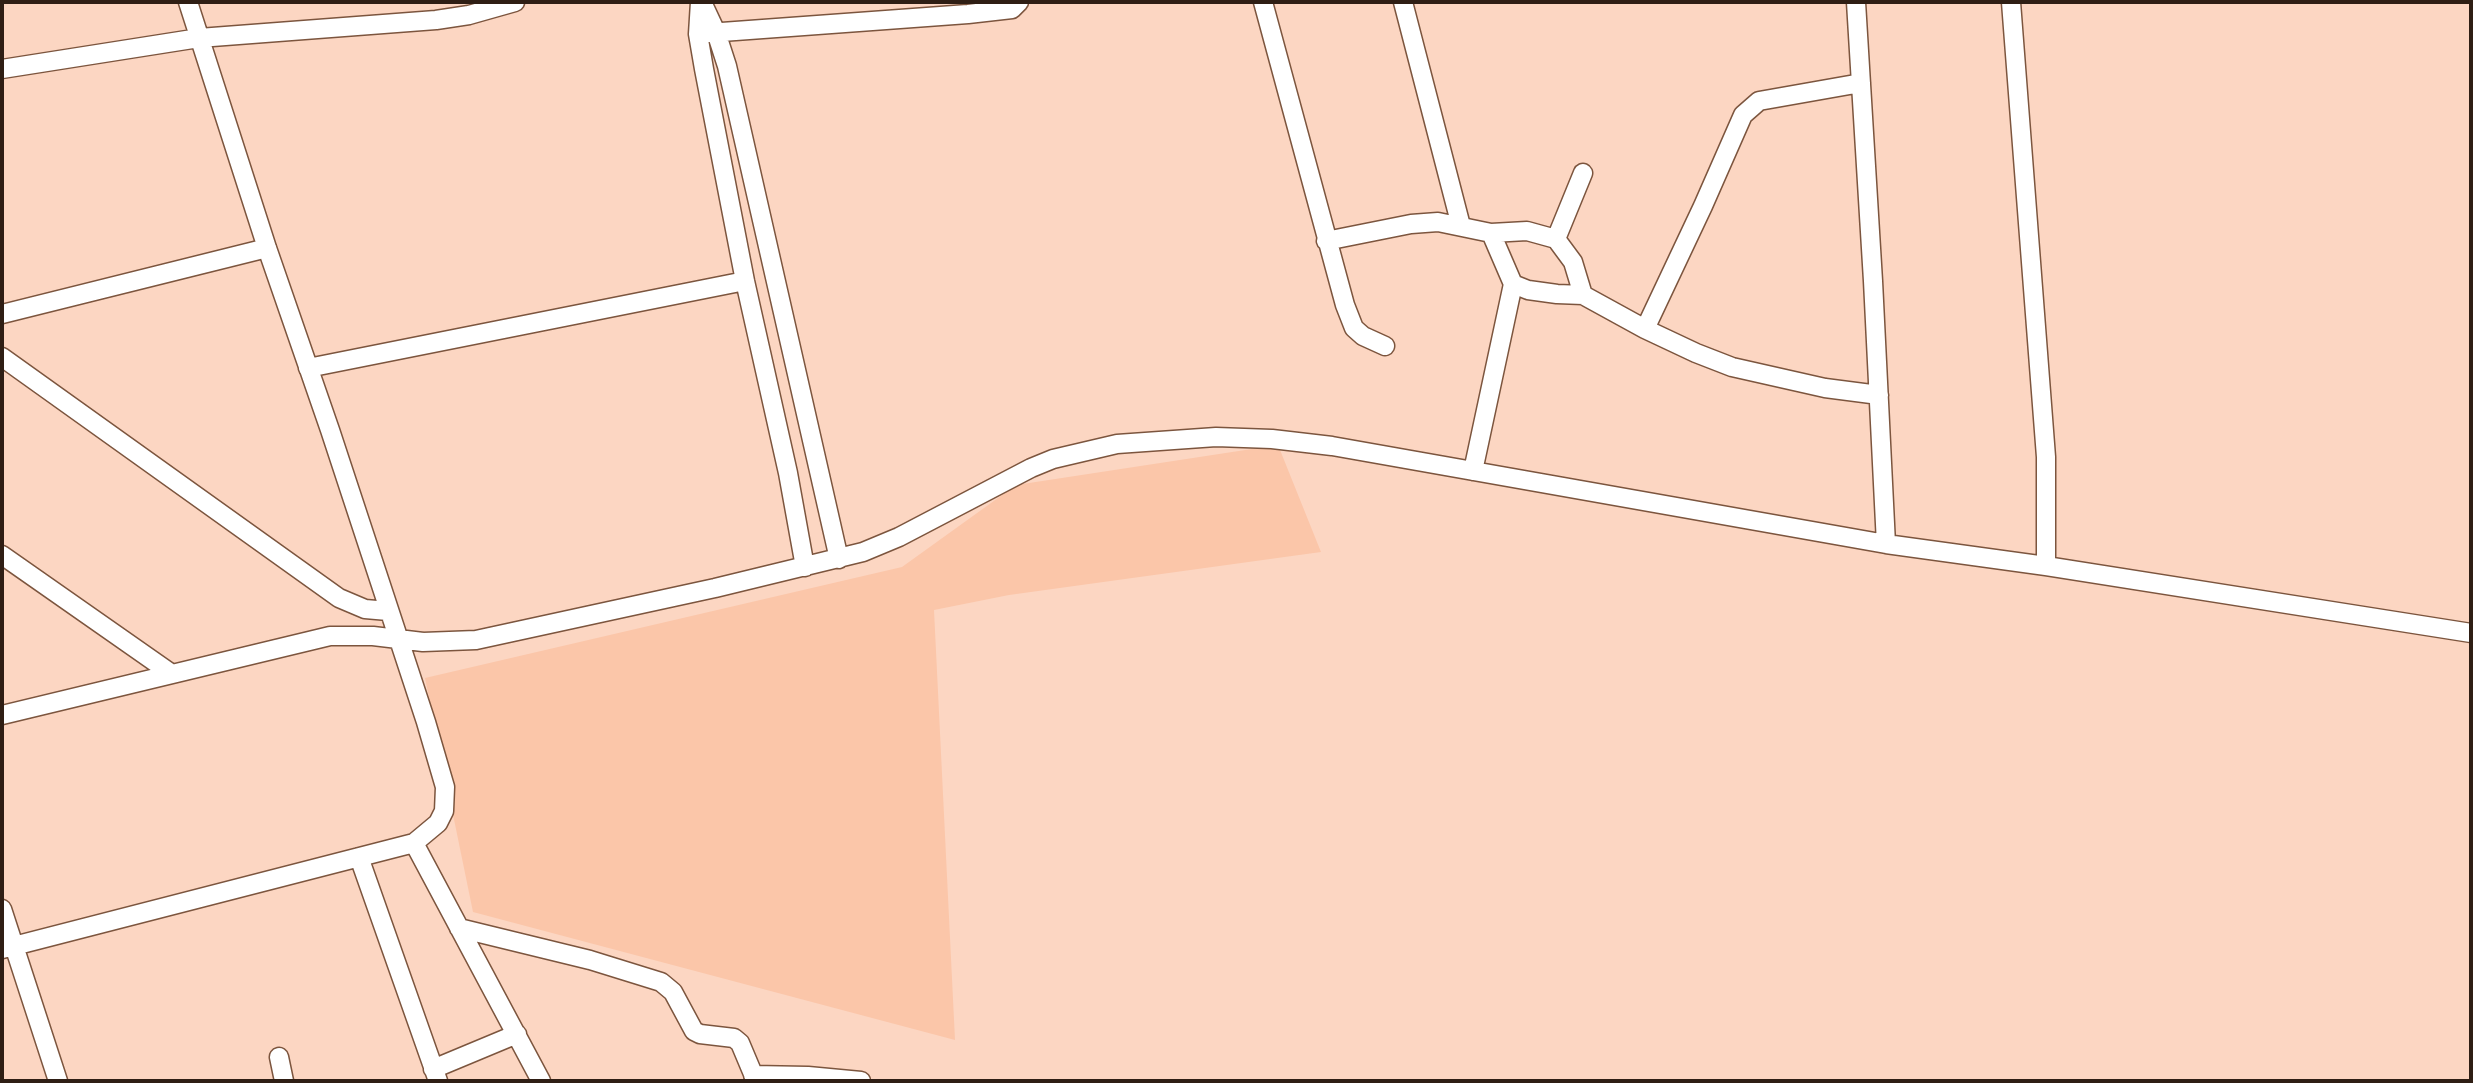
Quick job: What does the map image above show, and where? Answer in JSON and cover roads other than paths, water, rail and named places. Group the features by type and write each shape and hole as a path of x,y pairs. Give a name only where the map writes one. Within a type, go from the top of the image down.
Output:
{"street":[{"path":"8,948 414,843 438,823 444,811 445,787 426,722 267,248 188,2"},
{"path":"2,69 199,38 436,20 469,15 515,2"},
{"path":"701,2 745,281 788,473 805,567"},
{"path":"707,33 979,13 1012,9 1019,2"},
{"path":"1263,2 1326,241 1354,328 1363,336 1385,346"},
{"path":"1403,2 1461,226"},
{"path":"1856,2 1886,544"},
{"path":"2011,2 2046,457 2046,566"},
{"path":"707,33 727,66 839,559"},
{"path":"1645,329 1743,115 1759,102 1861,83"},
{"path":"1556,239 1583,173"},
{"path":"1326,241 1411,224 1438,222 1491,233 1527,232 1556,239 1573,262 1583,295"},
{"path":"1474,471 1513,284 1491,233"},
{"path":"2,314 267,248"},
{"path":"308,368 745,281"},
{"path":"1513,284 1528,290 1583,295 1645,329 1732,367 1825,388 1879,395"},
{"path":"2,357 339,598 365,609 388,611"},
{"path":"2,715 330,636 448,642 476,640 805,567 839,559 899,537 1031,468 1082,451 1117,444 1216,437 1272,439 1332,446 1886,544 2046,566 2471,633"},
{"path":"2,555 172,674"},
{"path":"414,843 541,1081"},
{"path":"359,857 435,1075 517,1034"},
{"path":"2,909 8,948 58,1081"},
{"path":"459,928 590,960 661,982 673,992 694,1031 734,1038 740,1043 755,1078 808,1076 861,1081"},
{"path":"279,1057 284,1081"}]}
